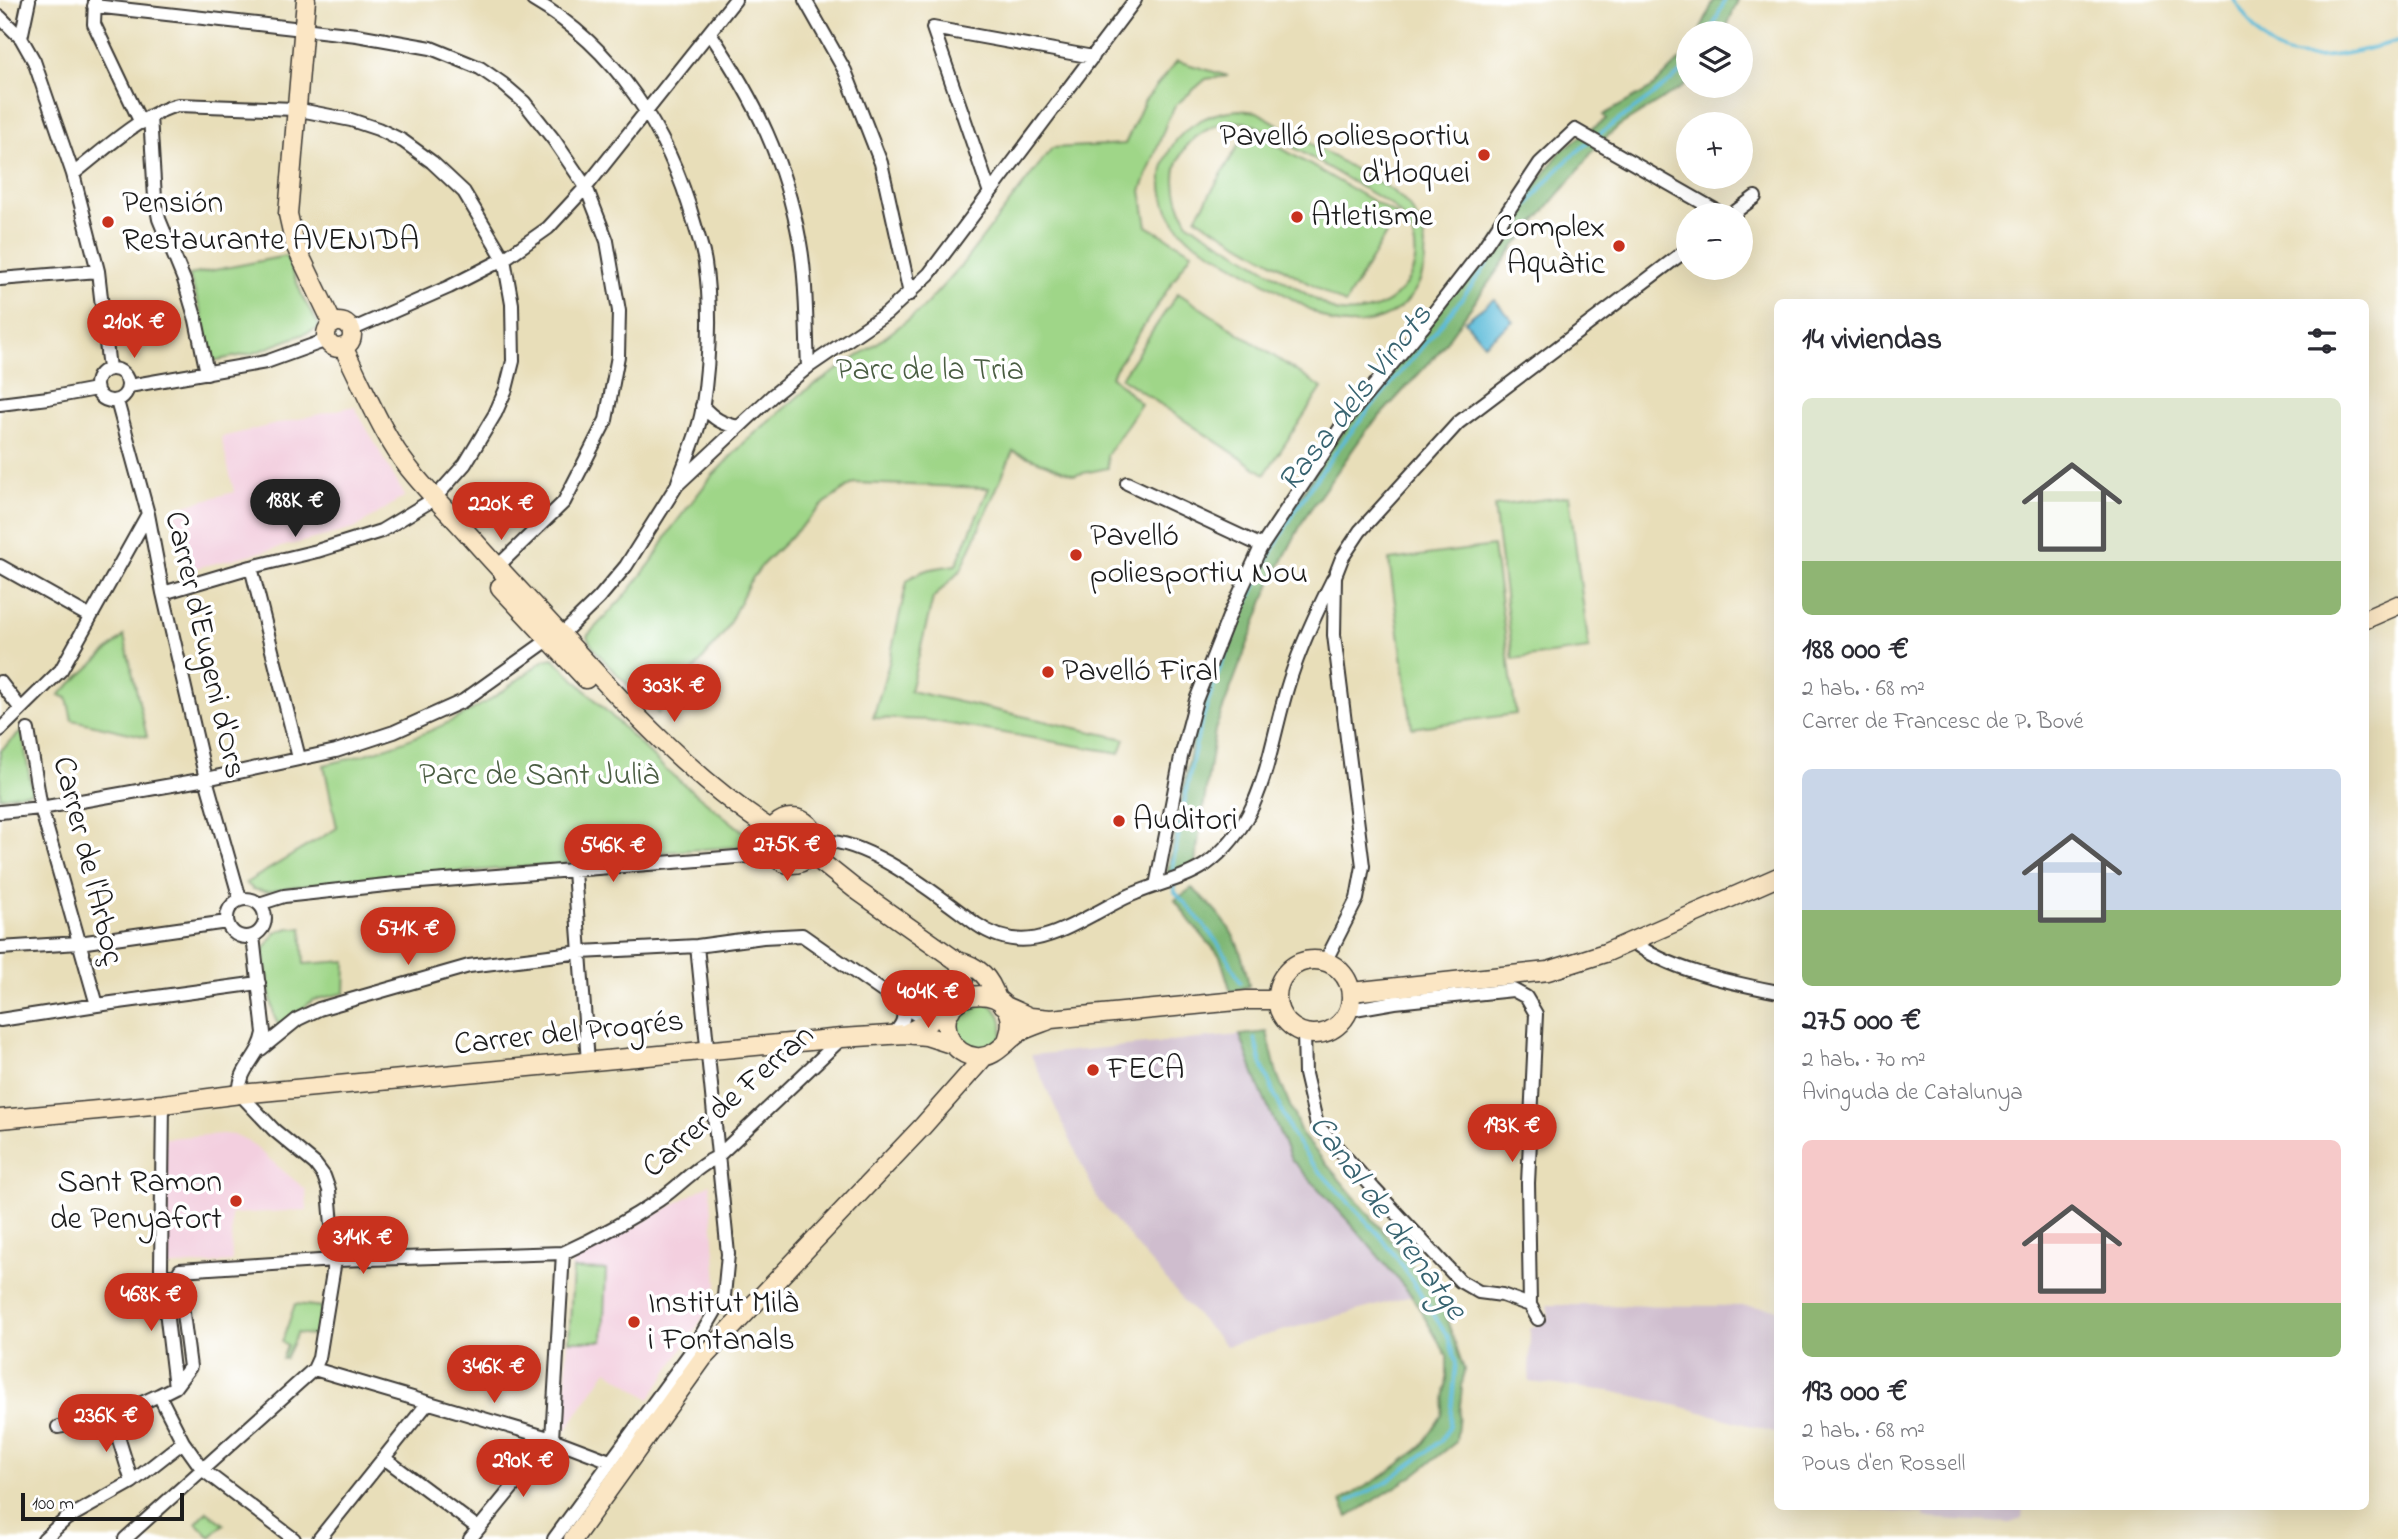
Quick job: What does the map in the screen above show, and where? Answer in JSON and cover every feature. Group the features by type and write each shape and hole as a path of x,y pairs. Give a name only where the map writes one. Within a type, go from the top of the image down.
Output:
{"street":[{"path":"21,38 29,0"},
{"path":"306,0 288,214 295,245 334,337 390,441 411,472 434,499 448,510 554,637"},
{"path":"0,813 206,779 336,751 394,732 464,701 554,637 591,607 626,566 677,485 702,414 708,326 705,261 687,197 646,110 591,43 565,20 533,0"},
{"path":"129,386 265,362 334,337 352,338 351,330 449,288 504,259 548,228 586,187 734,0"},
{"path":"805,0 845,71 881,163 909,294"},
{"path":"677,485 772,396 808,367 865,330 929,274 1135,0"},
{"path":"207,373 184,280 159,219 146,120 94,24 95,3 416,44 480,68 524,102 586,187 607,241 619,311 618,356 606,420 564,502 497,567"},
{"path":"0,17 21,38 42,78 73,174 97,271 109,369"},
{"path":"990,193 933,28 1093,57"},
{"path":"710,33 761,118 788,187 801,246 808,367"},
{"path":"73,174 146,120 166,108 178,105 295,109 351,120 378,129 425,156 464,192 504,259 512,304 513,329 513,360 506,388 495,414 465,464 434,499 381,531 163,593"},
{"path":"1156,886 1181,757 1196,700 1230,614 1262,546 1347,418 1480,253 1540,163 1575,130 1703,203"},
{"path":"1747,203 1755,197"},
{"path":"434,499 439,517 554,637 771,840 774,856 786,863 800,863 813,848 828,839 861,848 904,873 992,934 1012,940 1043,939 1135,893 1188,875 1206,864 1230,841 1250,815 1264,777 1290,678 1310,627 1342,558 1360,531 1458,423 1676,258"},
{"path":"0,279 97,271"},
{"path":"109,369 124,373 129,386 127,393 117,401 103,399 96,389 98,376 109,369"},
{"path":"0,404 96,389"},
{"name":"Carrer d'Eugeni d'Ors","path":"117,401 148,514 163,593 206,779 240,899"},
{"path":"702,406 713,418 739,427"},
{"path":"1127,483 1262,546"},
{"path":"0,730 61,670 148,514"},
{"path":"0,566 89,616"},
{"path":"251,567 299,758"},
{"path":"1325,962 1357,899 1363,866 1334,635 1335,576"},
{"path":"2369,618 2398,605"},
{"path":"1319,608 1335,619"},
{"path":"1319,608 1334,635"},
{"path":"1310,627 1334,635"},
{"path":"0,682 21,709"},
{"name":"Carrer de l'Arboç","path":"28,730 41,808 97,1005"},
{"path":"259,904 284,896 394,884 749,856 771,840 783,821 798,819 810,828 813,848 855,889 957,961 963,969 965,980 949,1010 947,1028 956,1047 957,1077 946,1102"},
{"path":"574,871 588,1062"},
{"path":"1350,1001 1548,971 1588,960 1774,879"},
{"path":"247,898 259,904 264,911 262,929 253,936 240,937 229,928 228,911 240,899 247,898"},
{"path":"0,948 79,943 227,922"},
{"path":"125,1539 314,1368 320,1358 335,1260 329,1190 324,1176 315,1164 274,1130 240,1094 239,1079 261,1048 298,1019 319,1009 469,966 581,952 697,946 802,935 921,1017 949,1010 973,994 981,994 1030,1017 1051,1019 1247,1000 1277,1000"},
{"path":"253,936 264,1033 261,1048"},
{"path":"1632,941 1644,951 1668,962 1774,991"},
{"path":"554,1539 693,1349 724,1296 728,1254 697,946"},
{"path":"1311,960 1325,962 1334,966 1346,979 1350,1001 1343,1019 1332,1030 1319,1034 1304,1033 1290,1026 1280,1014 1277,1000 1279,983 1295,965 1311,960"},
{"path":"957,961 968,963 991,980 1011,1023 1006,1043"},
{"path":"0,1020 259,984"},
{"path":"1350,1001 1395,1002 1513,990 1526,997 1536,1014 1528,1183 1530,1305 1538,1319"},
{"path":"898,1035 905,1015 902,1005"},
{"name":"Carrer del Progrés","path":"898,1035 949,1010"},
{"path":"573,1539 704,1358 946,1102 984,1057 1000,1049 1023,1031 1051,1019"},
{"path":"1304,1033 1305,1073 1317,1125 1460,1281 1479,1292 1502,1295 1530,1305"},
{"name":"Carrer del Progrés","path":"0,1119 842,1038 926,1036 956,1047"},
{"name":"Carrer de Ferran","path":"163,1277 178,1275 180,1270 335,1260 563,1253 584,1244 661,1199 703,1163 717,1157 842,1038"},
{"path":"956,1047 966,1055 984,1057"},
{"path":"163,1104 160,1194 163,1277 175,1387"},
{"path":"384,1458 474,1534 552,1439 563,1253"},
{"path":"58,1427 112,1417 175,1387 190,1367 178,1275"},
{"path":"314,1368 427,1404 552,1439 610,1461"},
{"path":"159,1395 184,1442 203,1470 294,1539"},
{"path":"319,1539 427,1404"},
{"path":"112,1417 132,1482"},
{"path":"44,1539 66,1519 132,1482 184,1442"}],"shaded area":[{"path":"354,406 405,496 354,529 188,570 174,508 234,492 221,437"},
{"path":"1240,1035 1259,1087 1291,1158 1412,1296 1226,1346 1187,1305 1098,1200 1031,1055"},
{"name":"Sant Ramon de Penyafort","path":"222,1134 247,1140 306,1190 307,1210 231,1214 232,1262 165,1267 165,1138"},
{"name":"Institut Milà i Fontanals","path":"710,1184 717,1284 709,1308 650,1399 607,1370 565,1432 572,1262"},
{"path":"1547,1305 1748,1306 1774,1309 1774,1432 1679,1406 1610,1391 1529,1382 1530,1329 1549,1317"},
{"path":"1863,1510 2023,1510 2022,1519 2010,1523 1924,1518 1925,1514"}],"green space":[{"path":"1714,0 1738,0 1729,21 1704,21"},
{"name":"Parc de la Tria","path":"1177,61 1228,76 1206,79 1176,105 1168,119 1141,191 1147,226 1192,252 1111,376 1141,404 1107,455 1108,468 1074,475 1013,451 961,570 933,598 910,691 1125,739 1120,753 927,720 873,718 889,663 907,581 924,571 956,565 989,488 854,483 825,503 763,564 749,583 725,632 658,714 598,654 587,636 629,591 653,560 671,529 712,476 746,441 801,394 921,310 960,267 1052,148 1125,144 1145,100"},
{"path":"1676,64 1676,91 1619,126 1595,148 1515,246 1438,353 1366,431 1305,517 1270,585 1215,730 1195,863 1179,872 1167,873 1196,723 1235,617 1276,535 1330,449 1485,253 1562,150 1606,119 1603,115 1652,88"},
{"path":"1239,110 1257,112 1383,185 1404,201 1420,225 1425,251 1421,278 1399,309 1362,323 1332,322 1191,240 1174,220 1164,199 1162,178 1166,158 1177,140 1193,125 1214,115","holes":["1229,121 1249,123 1388,203 1405,221 1414,241 1415,260 1409,279 1397,294 1381,306 1359,312 1335,311 1188,223 1180,206 1175,174 1178,160 1185,148 1211,128"]},
{"name":"Atletisme","path":"1248,129 1397,215 1345,304 1196,218"},
{"path":"286,256 304,300 319,325 317,329 254,353 212,361 189,275"},
{"path":"1178,293 1322,388 1265,474 1121,378"},
{"path":"1569,496 1589,649 1513,659 1494,506"},
{"path":"1493,546 1516,714 1412,728 1389,560"},
{"path":"124,636 147,737 72,720 67,698 59,695"},
{"name":"Parc de Sant Julià","path":"553,658 666,770 750,837 745,846 609,856 554,865 392,877 291,887 268,892 253,889 246,883 337,828 324,765 387,747 448,723 493,697 544,660"},
{"path":"22,731 32,792 0,797 0,751"},
{"path":"1192,888 1215,909 1231,931 1242,956 1249,986 1231,992 1220,956 1175,900"},
{"path":"302,928 304,964 346,961 345,993 313,1000 280,1027 274,1016 263,951 276,932"},
{"path":"983,1001 998,1012 1002,1025 1001,1038 981,1052 958,1042 956,1024 961,1010"},
{"path":"1267,1032 1277,1074 1302,1135 1439,1297 1464,1369 1456,1442 1413,1476 1348,1517 1341,1501 1386,1474 1421,1447 1442,1415 1447,1356 1412,1296 1291,1159 1259,1087 1240,1035"},
{"path":"573,1269 606,1270 603,1341 569,1341"},
{"path":"295,1304 322,1307 317,1336 297,1333 285,1359 282,1359 287,1345 282,1342"},
{"path":"207,1511 224,1524 210,1537 196,1523"}],"water":[{"path":"1494,299 1513,321 1484,344 1465,321"}],"waterway":[{"name":"Rasa dels Vinots","path":"1715,21 1725,0"},
{"path":"2234,0 2262,39 2280,51 2296,56 2331,56 2398,41"},
{"name":"Rasa dels Vinots","path":"1594,138 1676,76"},
{"name":"Rasa dels Vinots","path":"1174,876 1173,862 1192,761 1210,696 1235,630 1283,532 1336,452 1462,298 1535,196 1551,177 1588,143"},
{"name":"Rasa dels Vinots","path":"1174,884 1175,892 1219,945 1240,982"},
{"name":"Canal de drenatge","path":"1255,1038 1261,1063 1292,1134 1310,1161 1381,1237 1401,1264 1448,1337 1456,1362 1450,1426 1441,1441 1387,1482 1348,1502"}],"place":[{"name":"Pavelló poliesportiu d'Hoquei","path":"1484,155"},
{"name":"Atletisme","path":"1297,217"},
{"name":"Pensión Restaurante AVENIDA","path":"108,222"},
{"name":"Complex Aquàtic","path":"1619,246"},
{"name":"Pavelló poliesportiu Nou","path":"1076,555"},
{"name":"Pavelló Firal","path":"1048,672"},
{"name":"Auditori","path":"1119,821"},
{"name":"FECA","path":"1093,1070"},
{"name":"Sant Ramon de Penyafort","path":"236,1201"},
{"name":"Institut Milà i Fontanals","path":"634,1322"}]}
